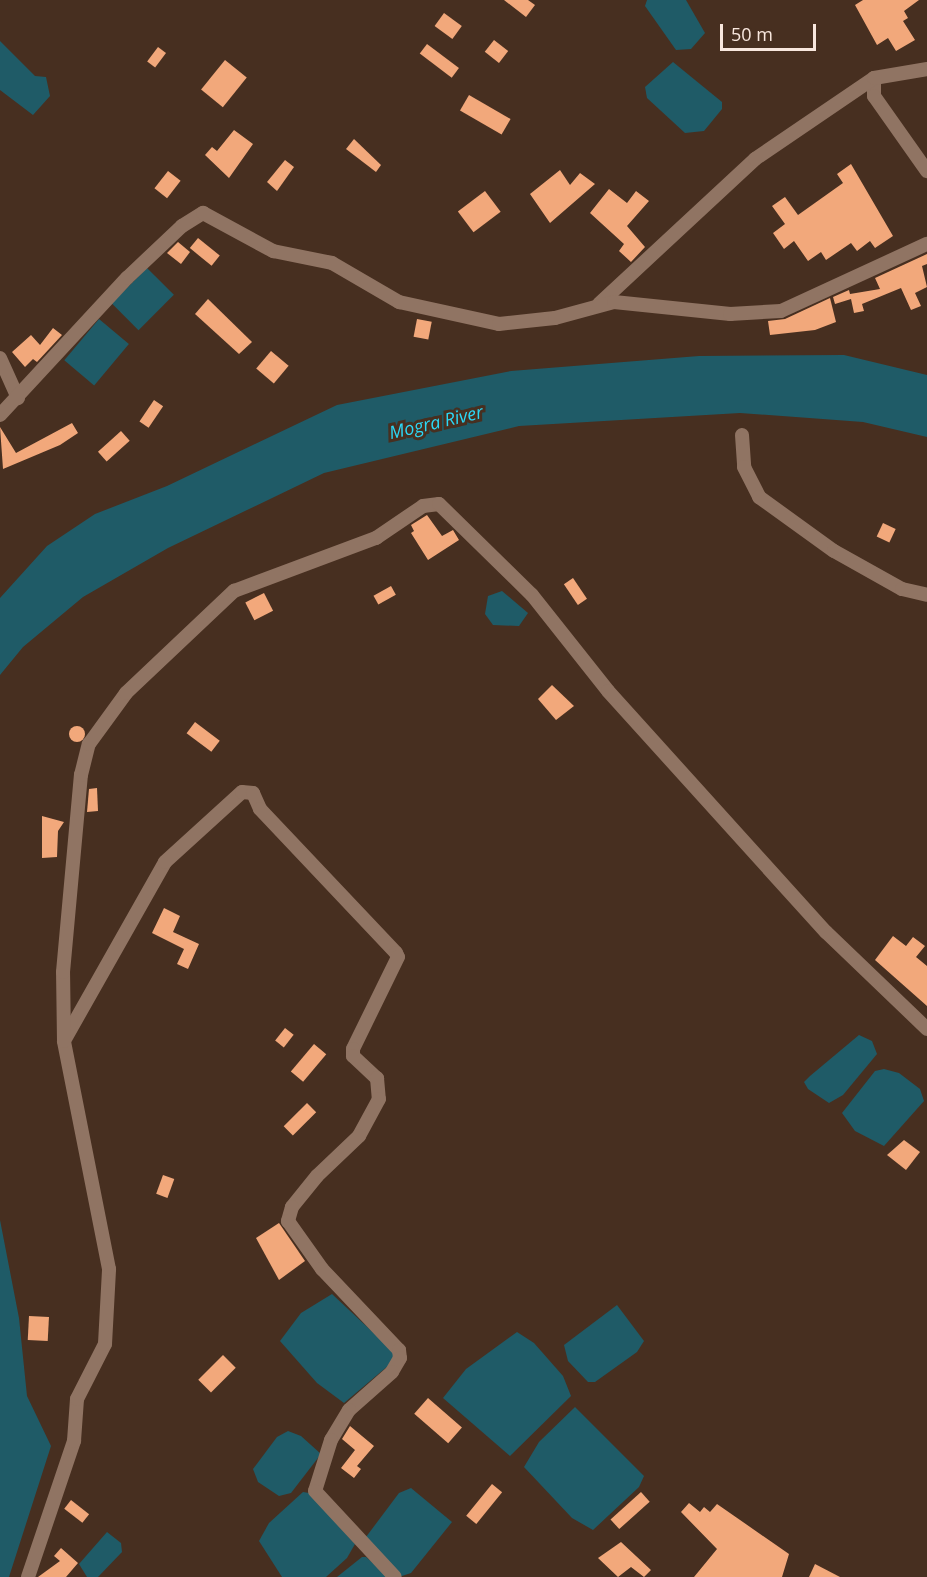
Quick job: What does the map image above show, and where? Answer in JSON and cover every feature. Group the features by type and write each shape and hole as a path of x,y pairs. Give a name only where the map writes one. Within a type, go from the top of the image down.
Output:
{"street":[{"path":"599,304 755,159 874,78 927,69"},
{"path":"874,78 874,96 927,171"},
{"path":"0,415 127,278 182,226 203,213 229,223 273,251 314,256 399,302 436,314 499,324 555,318 599,304 650,303 730,314 781,310 927,244"},
{"path":"0,358 18,398"},
{"path":"742,435 744,467 759,497 834,550 902,589 927,595"},
{"path":"28,1577 74,1441 77,1399 105,1344 109,1269 64,1041 71,854 89,744 126,693 234,591 376,538 430,503 453,516 532,594 608,691 737,836 826,932 927,1029"},
{"path":"64,1041 165,862 242,792 253,793 260,809 396,952 398,957 353,1049 353,1056 378,1078 380,1099 359,1136 317,1176 292,1207 288,1221 322,1269 399,1350 400,1358 392,1372 349,1410 331,1440 315,1491 395,1577"}],"water":[{"path":"647,0 686,0 705,33 691,49 676,50 645,6"},
{"path":"0,41 35,76 46,77 50,96 33,115 0,90"},
{"path":"673,62 722,102 722,109 704,131 685,133 647,98 645,87"},
{"path":"147,268 174,295 139,330 112,303"},
{"path":"99,319 129,344 94,385 64,360"},
{"name":"Mogra River","path":"844,355 927,375 927,437 863,422 740,413 519,426 324,473 168,548 83,597 23,647 0,675 0,598 47,546 95,514 167,486 337,405 511,371 699,356"},
{"path":"502,591 528,613 519,626 493,625 485,614 488,596"},
{"path":"859,1035 872,1041 877,1054 843,1095 829,1103 808,1089 804,1082"},
{"path":"884,1069 899,1073 920,1089 924,1101 884,1146 855,1131 842,1113 875,1071"},
{"path":"0,1220 19,1318 27,1396 51,1446 9,1577 0,1577"},
{"path":"332,1294 395,1353 395,1360 344,1403 317,1383 280,1341 301,1313"},
{"path":"617,1305 644,1341 637,1352 595,1382 588,1382 568,1361 564,1345"},
{"path":"517,1332 534,1343 563,1376 571,1396 510,1456 443,1398 466,1369"},
{"path":"575,1407 644,1476 639,1487 593,1530 572,1518 524,1467 539,1442"},
{"path":"288,1431 301,1436 321,1454 291,1493 279,1496 258,1482 253,1469 277,1437"},
{"path":"411,1488 452,1522 411,1573 399,1577 366,1537 399,1493"},
{"path":"303,1492 309,1493 355,1544 347,1558 326,1577 282,1577 259,1541 269,1523"},
{"path":"107,1532 121,1543 122,1552 98,1577 87,1577 79,1564"},
{"path":"362,1557 366,1557 389,1577 337,1577"}],"building":[{"path":"504,0 528,0 535,5 526,17"},
{"path":"863,0 919,0 904,11 908,18 903,21 915,40 896,51 888,38 877,45 855,5"},
{"path":"444,13 462,26 452,39 435,26"},
{"path":"494,40 508,51 499,63 485,52"},
{"path":"427,44 459,68 452,78 420,54"},
{"path":"158,47 166,53 155,67 147,61"},
{"path":"225,60 247,78 223,107 201,90"},
{"path":"469,95 511,119 502,135 460,111"},
{"path":"234,130 253,144 229,178 205,155 212,147 217,151"},
{"path":"354,139 381,165 376,172 346,149"},
{"path":"285,160 294,167 277,191 267,182"},
{"path":"851,164 893,236 875,248 870,241 857,251 851,243 826,260 821,252 808,261 794,241 784,249 773,233 785,224 772,206 785,197 798,215 843,183 837,174"},
{"path":"560,170 570,185 580,173 595,184 550,223 530,194"},
{"path":"168,171 181,181 167,198 154,188"},
{"path":"609,189 627,203 636,191 649,201 627,226 645,247 631,262 619,251 624,244 590,213"},
{"path":"485,191 501,212 473,232 458,211"},
{"path":"198,238 220,256 212,266 190,248"},
{"path":"178,242 190,252 181,264 167,253"},
{"path":"927,254 927,264 922,266 927,287 915,293 921,306 911,310 901,288 862,304 864,311 854,313 851,299 835,304 833,297 849,290 850,294 880,289 875,278"},
{"path":"830,298 836,322 815,330 770,335 768,321 785,319"},
{"path":"208,299 252,342 239,354 195,314"},
{"path":"417,319 432,322 428,340 414,337"},
{"path":"53,328 62,335 37,362 33,359 25,367 12,352 31,335 40,345"},
{"path":"271,351 289,366 274,383 256,369"},
{"path":"154,400 163,406 149,428 139,422"},
{"path":"72,423 78,433 60,445 3,469 0,427 16,453"},
{"path":"121,431 130,441 107,461 98,452"},
{"path":"427,515 442,536 453,530 459,540 428,560 411,533 414,531 411,525"},
{"path":"883,523 896,529 889,543 877,537"},
{"path":"573,578 587,599 578,605 564,584"},
{"path":"391,586 396,595 378,604 374,596"},
{"path":"264,593 273,611 254,620 245,603"},
{"path":"552,685 574,706 556,720 538,699"},
{"path":"195,722 220,741 211,752 187,733"},
{"path":"74,726 80,726 85,734 83,740 74,742 69,737 69,731"},
{"path":"97,788 98,811 87,812 89,789"},
{"path":"42,816 64,822 58,831 57,857 42,858"},
{"path":"164,908 180,916 173,932 199,944 188,969 177,964 184,949 152,933"},
{"path":"893,936 906,946 913,937 925,946 916,957 927,966 927,1006 875,960"},
{"path":"285,1028 294,1035 284,1047 275,1041"},
{"path":"314,1044 326,1054 303,1082 291,1072"},
{"path":"307,1103 316,1112 293,1136 284,1126"},
{"path":"904,1140 920,1152 906,1170 887,1155"},
{"path":"163,1175 174,1179 167,1198 156,1194"},
{"path":"279,1223 305,1261 279,1280 256,1238"},
{"path":"29,1316 49,1317 48,1341 28,1340"},
{"path":"223,1355 236,1368 211,1392 198,1380"},
{"path":"428,1398 462,1428 448,1443 414,1414"},
{"path":"350,1426 374,1446 357,1466 361,1469 354,1478 341,1468 355,1450 342,1439"},
{"path":"492,1484 502,1492 476,1524 466,1516"},
{"path":"641,1492 650,1502 619,1529 611,1519"},
{"path":"71,1500 89,1514 82,1523 64,1509"},
{"path":"689,1503 700,1512 704,1507 710,1512 717,1504 789,1554 782,1577 694,1577 717,1549 681,1512"},
{"path":"621,1542 651,1570 644,1577 631,1567 618,1577 598,1558"},
{"path":"61,1548 78,1563 66,1577 38,1577 60,1561 54,1556"},
{"path":"815,1564 840,1577 809,1577"}]}
